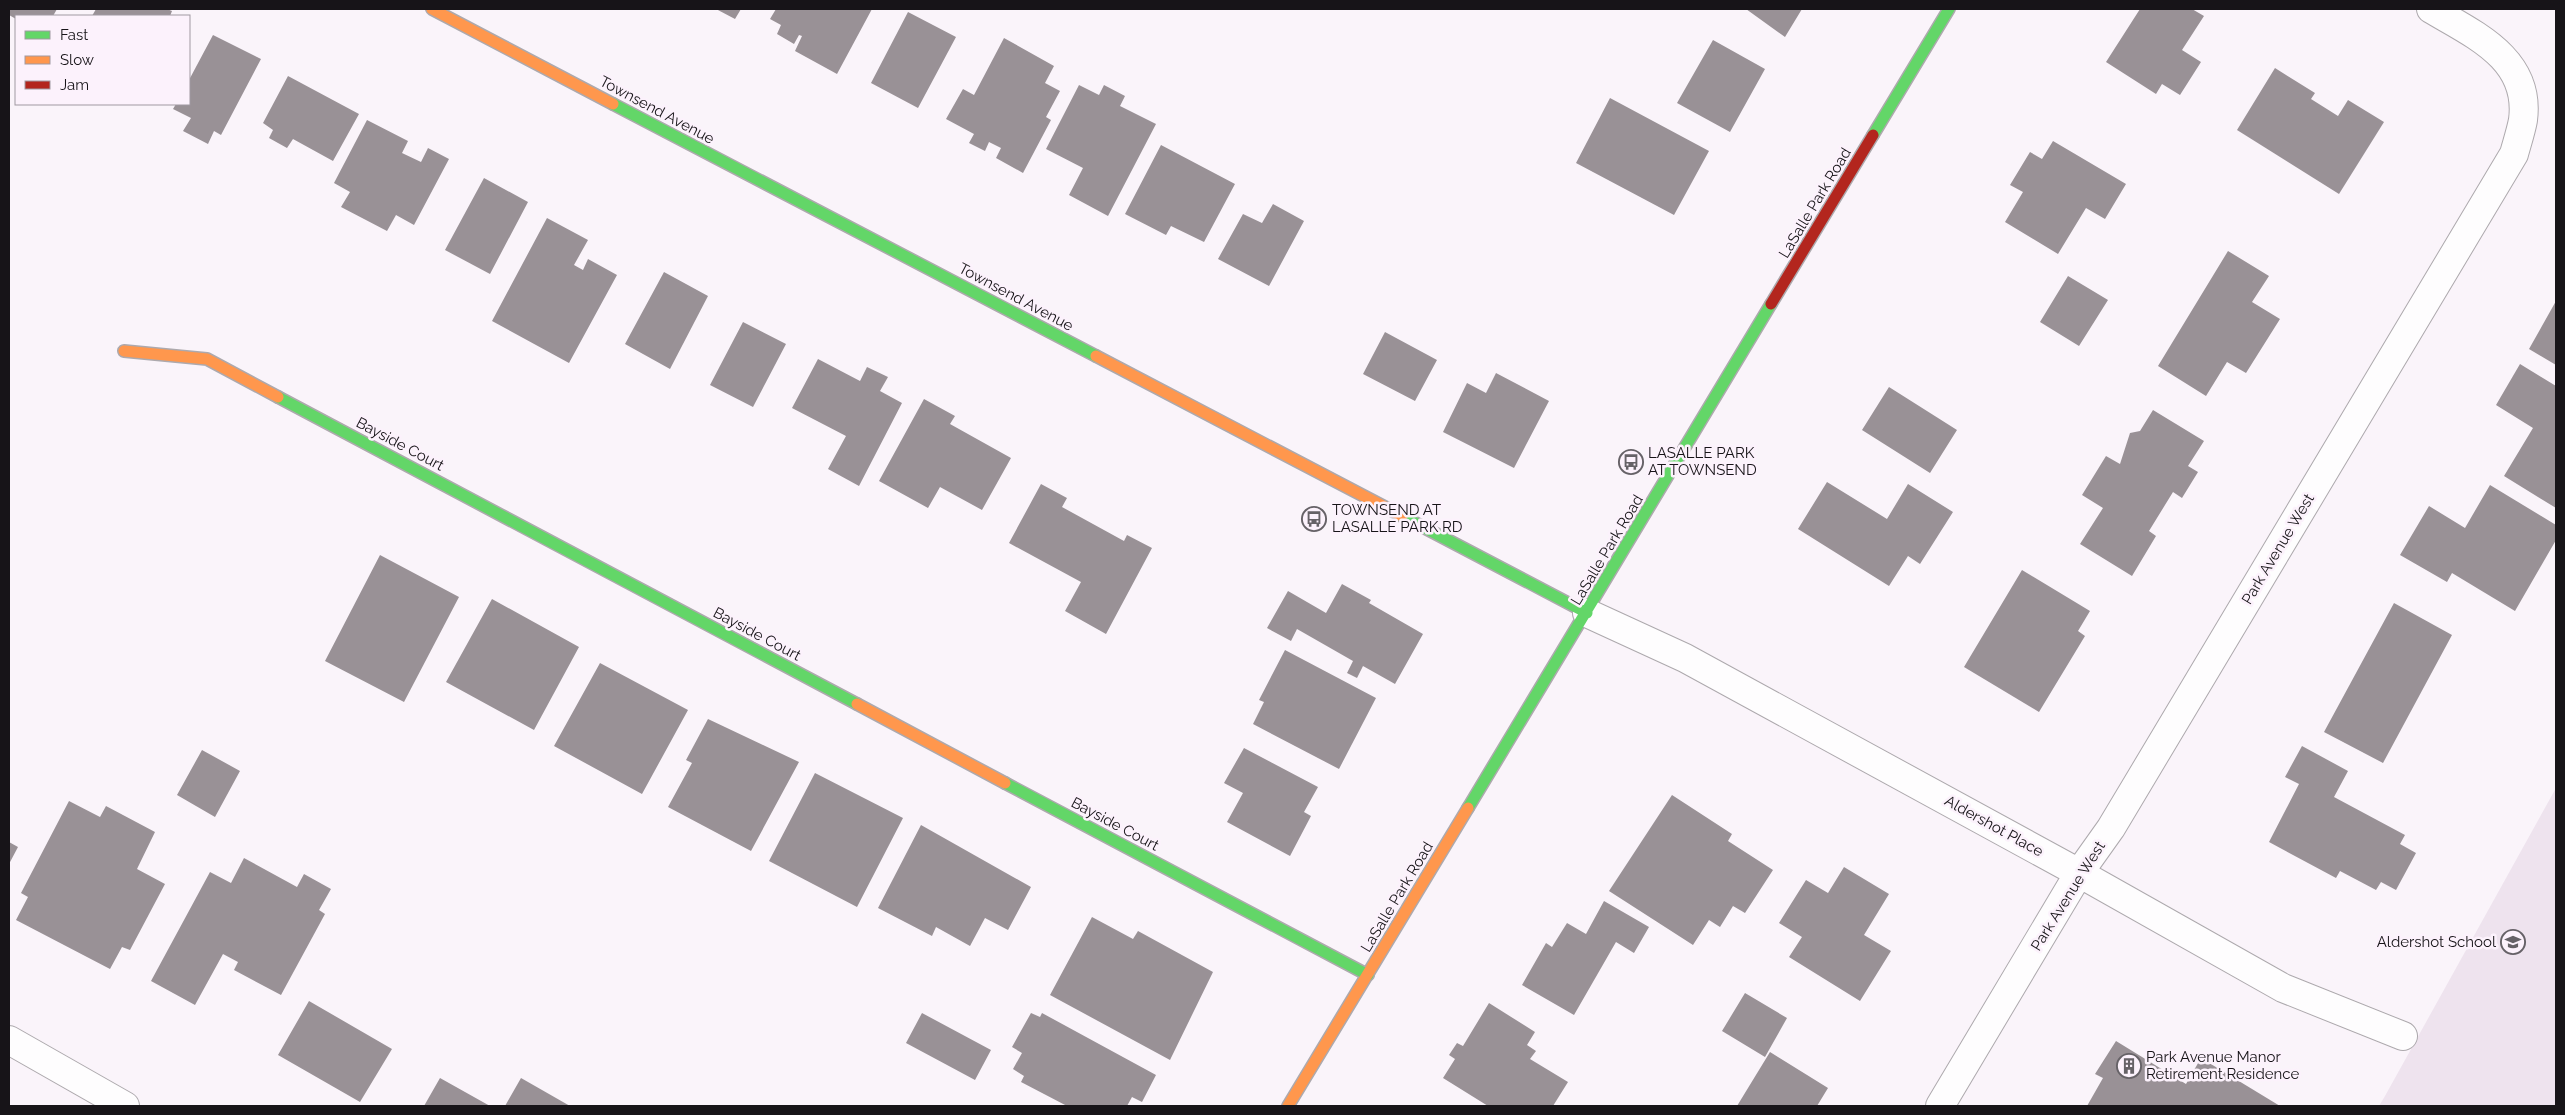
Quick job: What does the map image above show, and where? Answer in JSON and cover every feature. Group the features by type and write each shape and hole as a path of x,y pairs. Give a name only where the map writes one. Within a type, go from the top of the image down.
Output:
{"street":[{"name":"Townsend Avenue","path":"432,9 1587,613"},
{"name":"LaSalle Park Road","path":"1288,1106 1587,613 1949,9"},
{"name":"Park Avenue West","path":"1940,1106 2079,873 2111,828 2514,154 2523,120 2522,88 2508,62 2486,42 2431,9"},
{"name":"Bayside Court","path":"124,351 207,359 1368,975"},
{"name":"Aldershot Place","path":"1587,613 1685,658 2079,873 2283,988 2403,1036"},
{"path":"9,1040 126,1106"}],"shaded area":[{"name":"Aldershot School","path":"2556,788 2556,1106 2379,1106 2385,1096"}],"building":[{"path":"9,9 57,9 54,15 15,15 15,18 9,15"},
{"path":"96,9 167,9 172,11 170,15 93,15"},
{"path":"716,9 741,9 735,19"},
{"path":"776,9 872,9 837,74 795,51 802,36 799,35 794,44 777,34 781,25 770,19"},
{"path":"1746,9 1802,9 1785,37"},
{"path":"2140,9 2192,9 2204,16 2182,50 2201,62 2180,95 2162,84 2156,94 2106,62"},
{"path":"908,12 956,37 918,108 871,83"},
{"path":"213,35 261,59 221,135 214,131 208,144 183,131 191,118 173,109 175,105 190,105 190,78"},
{"path":"1004,38 1054,66 1045,83 1060,91 1046,117 1051,120 1023,173 996,158 1001,148 989,142 985,151 969,143 974,134 946,119 963,89 974,95"},
{"path":"1713,40 1765,69 1730,132 1677,103"},
{"path":"2275,68 2315,93 2311,99 2338,116 2348,100 2384,122 2339,194 2237,130"},
{"path":"288,76 359,114 333,161 293,139 287,148 269,138 273,130 263,123"},
{"path":"1079,85 1099,95 1104,85 1125,96 1120,106 1156,124 1108,216 1069,195 1083,168 1046,149"},
{"path":"1610,98 1709,151 1674,215 1576,163"},
{"path":"367,120 408,141 402,153 421,162 428,148 449,159 414,225 396,215 387,231 341,207 350,192 334,183"},
{"path":"2053,141 2126,184 2105,219 2086,208 2058,254 2005,222 2023,192 2010,185 2030,152 2042,159"},
{"path":"1161,145 1235,184 1204,242 1171,226 1166,235 1125,214"},
{"path":"484,178 528,202 490,274 445,250"},
{"path":"1273,204 1304,221 1269,286 1218,259 1243,214 1262,223"},
{"path":"547,218 588,240 574,265 583,270 588,259 617,275 569,363 492,321"},
{"path":"2228,251 2269,276 2252,302 2280,319 2246,373 2227,362 2206,396 2158,366"},
{"path":"664,272 708,296 670,369 625,344"},
{"path":"2068,276 2108,300 2079,346 2040,322"},
{"path":"2556,301 2556,365 2529,349"},
{"path":"743,322 786,344 753,407 710,385"},
{"path":"1385,332 1437,360 1415,401 1363,374"},
{"path":"818,359 860,381 867,367 888,377 880,391 902,403 859,486 828,469 846,436 792,408"},
{"path":"2520,364 2556,386 2556,508 2504,476 2533,428 2496,405"},
{"path":"1496,373 1549,401 1514,468 1443,432 1467,383 1486,393"},
{"path":"1889,387 1957,430 1930,473 1862,430"},
{"path":"924,399 955,416 950,424 1011,458 982,510 940,487 928,508 879,481"},
{"path":"2153,410 2204,441 2188,466 2198,472 2182,498 2173,492 2149,531 2156,536 2132,576 2080,544 2103,508 2082,495 2106,456 2120,464 2130,433 2140,431"},
{"path":"1827,482 1887,519 1908,484 1953,512 1920,564 1908,556 1889,586 1798,529"},
{"path":"1041,484 1067,498 1062,507 1124,541 1127,535 1152,548 1106,634 1065,611 1081,582 1009,543"},
{"path":"2490,485 2556,525 2556,540 2515,611 2452,573 2447,582 2400,555 2429,506 2465,528"},
{"path":"380,555 459,597 404,702 325,661"},
{"path":"2022,570 2090,611 2078,631 2085,636 2039,712 1964,667"},
{"path":"1342,584 1371,600 1369,603 1423,634 1395,684 1363,666 1357,678 1347,673 1353,661 1297,629 1291,641 1267,628 1288,591 1326,613"},
{"path":"492,599 579,647 534,730 446,682"},
{"path":"2394,603 2452,635 2383,763 2324,732"},
{"path":"1285,650 1376,698 1339,769 1253,724 1264,702 1259,700"},
{"path":"600,663 688,710 642,794 554,746"},
{"path":"708,719 799,762 751,851 668,807 692,763 686,760"},
{"path":"2302,746 2348,771 2334,797 2405,835 2400,844 2416,853 2396,890 2381,882 2376,890 2340,871 2336,878 2269,842 2299,784 2285,777"},
{"path":"1244,748 1318,787 1304,812 1311,816 1290,856 1227,822 1243,793 1224,783"},
{"path":"202,750 240,771 215,817 177,795"},
{"path":"815,773 903,818 857,907 769,861"},
{"path":"1672,795 1732,834 1728,841 1773,870 1745,913 1733,906 1720,927 1709,920 1693,945 1609,891"},
{"path":"69,801 100,817 106,806 155,832 137,869 165,884 130,950 122,947 110,969 16,920 28,897 21,893"},
{"path":"921,825 1031,887 1008,930 985,918 970,946 936,927 932,936 878,908"},
{"path":"9,842 18,847 9,864"},
{"path":"244,858 297,887 304,874 331,889 319,910 325,914 281,995 234,970 238,962 223,954 195,1005 151,981 210,872 231,883"},
{"path":"1844,867 1889,894 1864,935 1891,951 1860,1001 1789,957 1802,937 1779,923 1806,880 1828,893"},
{"path":"1604,901 1649,927 1634,953 1616,942 1574,1015 1522,985 1546,943 1552,947 1567,923 1586,934"},
{"path":"1092,917 1133,939 1138,931 1213,972 1170,1060 1050,995"},
{"path":"1745,993 1787,1018 1765,1057 1722,1031"},
{"path":"309,1001 392,1049 360,1102 278,1055"},
{"path":"1489,1003 1535,1032 1527,1045 1536,1051 1530,1059 1568,1082 1553,1106 1488,1106 1443,1078 1455,1059 1449,1055 1457,1043 1463,1046"},
{"path":"922,1013 991,1050 975,1080 906,1043"},
{"path":"1031,1013 1040,1017 1042,1013 1156,1075 1142,1102 1132,1097 1127,1106 1067,1106 1021,1082 1024,1076 1013,1069 1022,1053 1012,1047"},
{"name":"Park Avenue Manor Retirement Residence","path":"2116,1041 2186,1084 2201,1058 2280,1106 2087,1106 2103,1078 2095,1074"},
{"path":"1770,1052 1828,1088 1817,1106 1737,1106"},
{"path":"440,1078 490,1106 424,1106"},
{"path":"521,1078 570,1106 505,1106"}],"traffic: fast":[{"path":"1873,135 1949,9"},
{"path":"613,104 1096,356"},
{"path":"1468,808 1771,304"},
{"path":"278,397 857,704"},
{"path":"1402,516 1587,613"},
{"path":"1005,783 1368,975"}],"traffic: slow":[{"path":"432,9 613,104"},
{"path":"124,351 207,359 278,397"},
{"path":"1096,356 1402,516"},
{"path":"857,704 1005,783"},
{"path":"1288,1106 1468,808"}],"traffic: jam":[{"path":"1771,304 1873,135"}],"place":[{"name":"LASALLE PARK AT TOWNSEND","path":"1631,462"},
{"name":"TOWNSEND AT LASALLE PARK RD","path":"1314,519"},
{"name":"Aldershot School","path":"2513,942"},
{"name":"Park Avenue Manor Retirement Residence","path":"2129,1066"}]}
